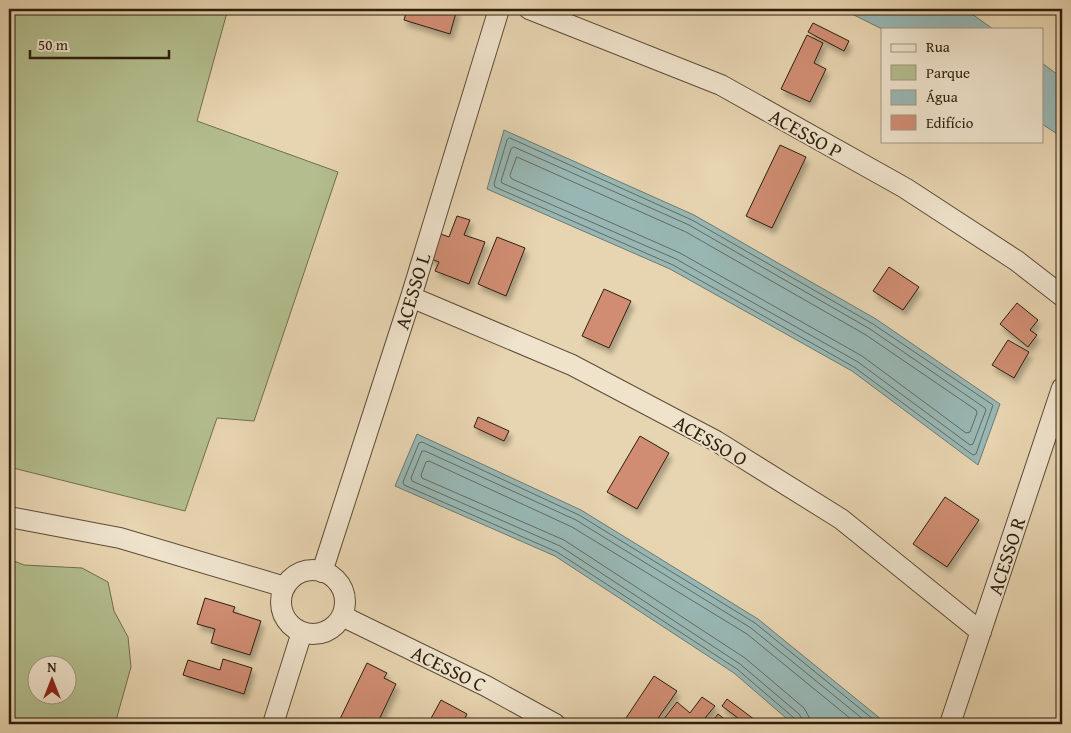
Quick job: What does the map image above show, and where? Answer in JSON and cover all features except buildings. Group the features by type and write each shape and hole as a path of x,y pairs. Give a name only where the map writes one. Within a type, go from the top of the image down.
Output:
{"street":[{"name":"ACESSO L","path":"322,572 411,297 499,9"},
{"name":"ACESSO P","path":"528,9 721,85 905,188 1017,260 1062,296"},
{"name":"ACESSO O","path":"411,297 572,365 716,441 841,519 981,632"},
{"name":"ACESSO R","path":"950,724 1062,388"},
{"path":"9,517 120,538 285,587"},
{"path":"311,570 322,572 340,584 344,594 345,605 342,616 330,630 311,634 302,632 292,627 286,619 282,609 281,598 285,587 301,573 311,570"},
{"name":"ACESSO C","path":"342,616 486,686 555,724"},
{"path":"273,724 302,632"}],"green space":[{"path":"9,9 228,9 197,121 338,172 254,421 217,418 185,511 9,467"},
{"path":"9,559 24,565 82,568 108,582 114,611 128,637 131,667 115,724 9,724"}],"water":[{"path":"842,9 965,9 992,28 881,28"},
{"path":"1044,64 1062,78 1062,137 1044,125"},
{"path":"504,130 694,215 876,319 1000,404 978,465 852,371 670,269 487,189"},
{"path":"417,434 581,510 758,619 887,724 793,724 734,673 555,556 395,486"}]}
